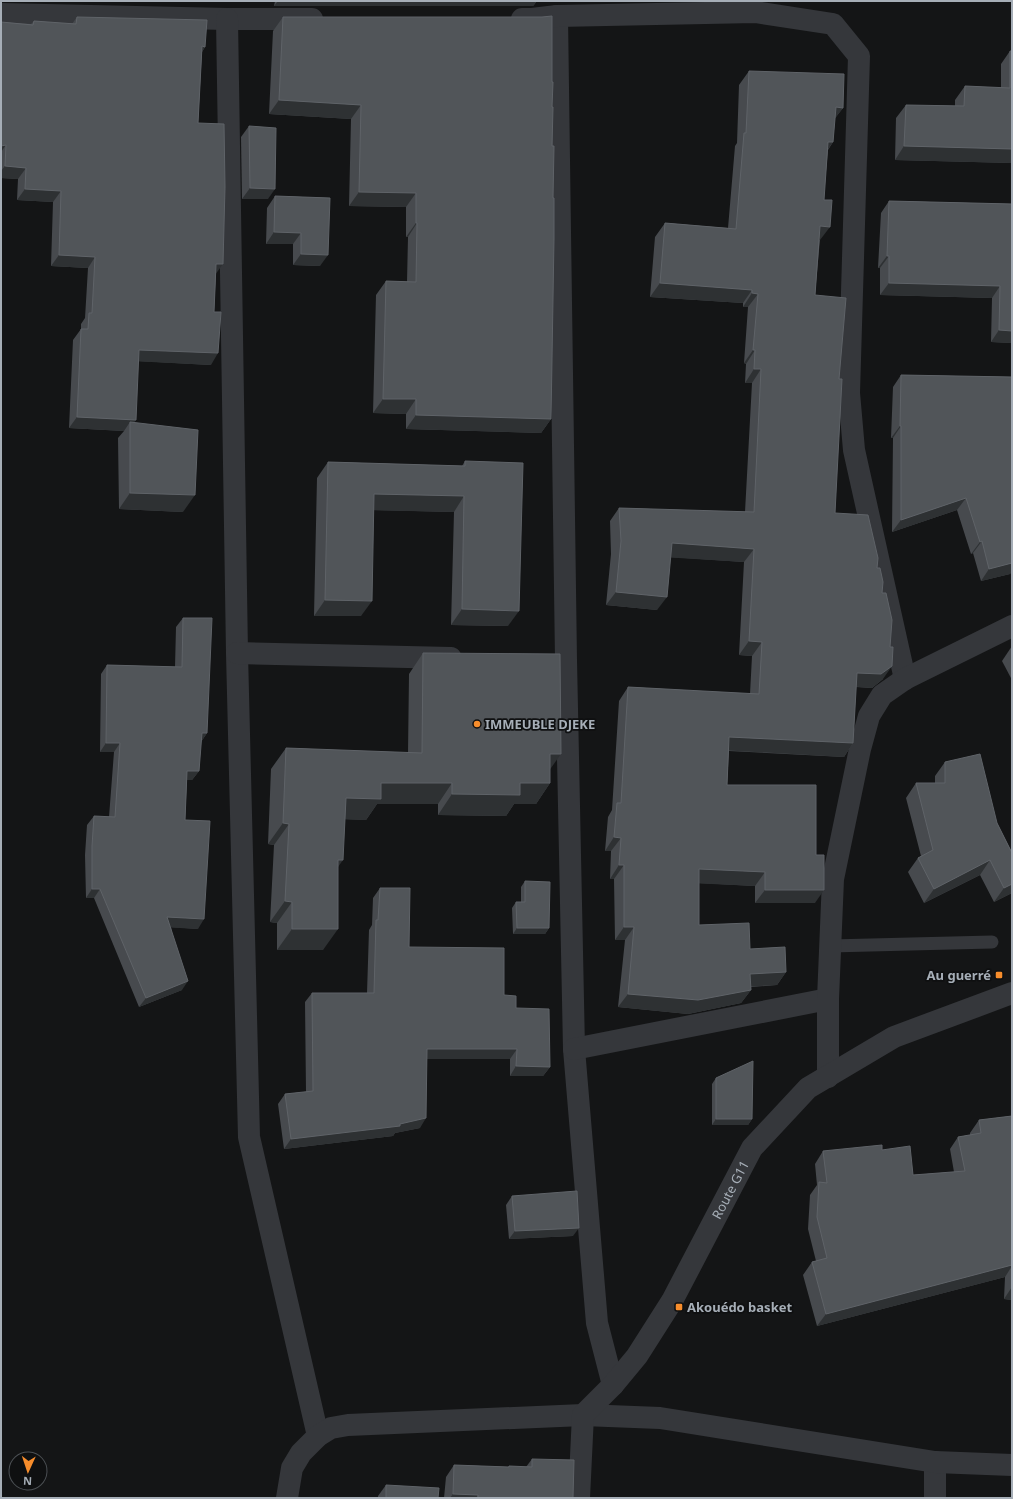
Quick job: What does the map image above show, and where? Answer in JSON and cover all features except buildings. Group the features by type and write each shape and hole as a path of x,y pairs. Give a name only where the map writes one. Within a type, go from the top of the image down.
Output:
{"street":[{"path":"500,18 532,19 557,16 756,12 833,24 859,56 849,393 854,450 905,680"},
{"path":"1,14 227,19 328,18"},
{"path":"557,16 558,660 574,1049 597,1323 614,1385"},
{"path":"227,19 237,654 249,1137 318,1436"},
{"path":"828,1077 828,999 833,879 860,749 869,716 882,695 905,680 1012,626"},
{"path":"237,654 472,658"},
{"name":"Route G11","path":"583,1416 614,1385 638,1356 678,1291 752,1148 808,1088 894,1037 1012,993"},
{"path":"574,1049 828,999"},
{"path":"579,1498 583,1416"},
{"path":"287,1498 292,1468 301,1453 318,1436 331,1428 348,1425 583,1416 660,1418 935,1462 1012,1465"},
{"path":"935,1462 935,1498"}],"lane":[{"path":"830,946 992,942"}],"place":[{"name":"IMMEUBLE DJEKE","path":"477,724"},
{"name":"Au guerré","path":"999,975"},
{"name":"Akouédo basket","path":"679,1307"}]}
